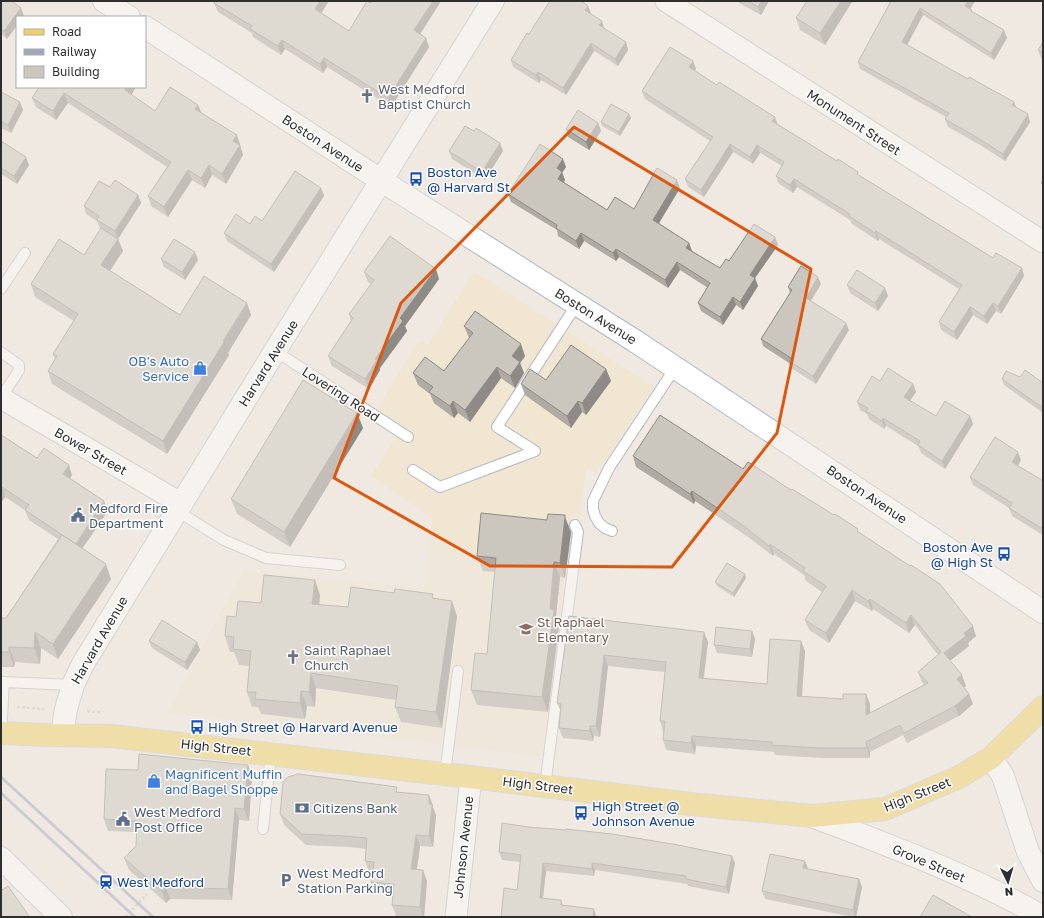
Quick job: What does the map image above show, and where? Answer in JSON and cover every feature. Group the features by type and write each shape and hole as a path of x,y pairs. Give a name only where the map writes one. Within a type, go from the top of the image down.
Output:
{"main road":[{"name":"High Street","path":"1,733 111,736 691,804 812,816 885,809 959,777 991,758 1043,707"}],"street":[{"path":"104,1 127,16"},
{"name":"Harvard Avenue","path":"62,735 66,709 73,685 83,664 275,351 493,1"},
{"name":"Monument Street","path":"666,1 1043,242"},
{"name":"Boston Avenue","path":"146,28 382,181 577,304 1043,612"},
{"name":"Bower Street","path":"1,398 179,507"},
{"path":"991,758 1003,776 1028,852 1043,881"},
{"name":"Johnson Avenue","path":"456,917 471,777"},
{"name":"Grove Street","path":"812,816 924,859 1018,903 1043,917"},
{"path":"1,858 61,917"}],"lane":[{"path":"1,289 25,253"},
{"path":"413,470 440,487 535,452 497,427 577,304"},
{"name":"Lovering Road","path":"275,351 408,437"},
{"path":"1,352 19,365 18,370 1,398"},
{"path":"612,531 599,523 593,509 593,501 609,468 675,368"},
{"path":"179,507 224,540 266,558 340,566"},
{"path":"545,786 578,532 575,525"},
{"path":"445,774 458,671"},
{"path":"1,733 2,682 73,685"},
{"path":"263,829 271,754"}],"path":[{"path":"125,917 147,894"}],"highlighted area":[{"path":"574,127 811,269 777,433 672,567 490,566 334,478 401,303"}],"shaded area":[{"path":"474,271 654,387 596,474 589,469 586,471 547,757 167,713 243,570 424,588 432,518 371,476 400,431 370,418 289,370 296,359 377,408 420,340 428,345"}],"building":[{"path":"1,1 12,1 21,8 4,31 1,29"},
{"path":"216,1 320,1 315,9 349,31 367,1 370,3 372,1 433,1 414,30 426,38 388,98 324,58 320,64 282,40 278,46 250,29 252,26 214,3"},
{"path":"550,1 581,1 588,6 585,10 602,21 599,25 626,42 615,59 591,43 563,88 538,72 536,75 511,60 527,33 529,34"},
{"path":"748,1 761,1 758,7"},
{"path":"807,1 841,1 820,33 796,18"},
{"path":"891,1 968,1 965,6 972,10 971,11 1004,30 991,53 920,8 902,42 968,79 969,77 1014,102 1012,105 1028,114 1003,154 945,119 949,113 858,62"},
{"path":"1043,42 1043,53 1038,50"},
{"path":"670,47 693,61 689,67 717,85 719,82 775,117 772,121 837,161 838,159 858,172 857,174 993,258 996,253 1022,268 998,306 993,303 984,316 970,307 954,332 939,322 962,285 876,231 875,233 849,216 850,214 794,179 790,185 776,176 784,162 757,145 750,157 730,144 701,190 685,179 713,137 642,91"},
{"path":"170,87 198,105 195,109 237,135 233,141 240,145 222,174 209,165 201,178 188,170 164,207 148,196 171,162 64,93 53,111 32,98 38,88 126,88 125,90 155,111"},
{"path":"1,92 20,102 8,125 1,121"},
{"path":"611,104 629,114 619,132 601,122"},
{"path":"578,110 598,123 586,142 566,129"},
{"path":"465,126 474,131 476,128 500,143 482,172 449,151"},
{"path":"1,141 26,157 14,176 1,168"},
{"path":"540,144 563,159 557,168 562,172 558,179 607,210 615,197 634,209 657,168 677,180 653,220 689,243 686,248 720,268 726,259 729,261 754,224 775,237 750,275 755,278 740,302 733,297 720,317 698,303 710,283 677,262 665,280 616,249 613,253 581,233 576,241 556,228 557,225 508,194"},
{"path":"295,171 321,188 271,264 224,233 236,214 250,224 255,216 262,221"},
{"path":"115,180 138,195 115,231 97,220 99,216 84,206 99,181 110,187"},
{"path":"101,228 118,239 101,265 180,315 204,276 247,303 163,441 48,371 57,356 53,354 78,314 31,284 59,239 84,255"},
{"path":"390,236 436,269 400,318 403,321 375,359 377,360 365,379 328,356 353,318 349,314 374,280 364,272"},
{"path":"174,239 195,252 182,272 161,259"},
{"path":"801,266 818,277 806,298 846,323 813,376 789,361 791,358 761,339 792,290 788,287"},
{"path":"857,270 885,288 875,303 847,285"},
{"path":"475,311 521,344 512,356 520,362 510,376 497,367 465,410 453,401 450,406 429,392 433,387 413,373 425,357 444,371 473,333 464,326"},
{"path":"571,345 606,369 582,403 578,401 567,416 521,384 530,369 546,380"},
{"path":"888,368 913,384 904,397 936,416 945,401 970,416 942,461 918,445 920,441 883,418 882,421 866,411 868,408 857,402 872,376 880,381"},
{"path":"1025,370 1043,383 1043,407 1002,379 1006,371 1020,377"},
{"path":"303,380 357,413 284,532 231,499"},
{"path":"660,415 743,469 748,462 791,490 792,489 834,515 835,514 858,529 857,531 940,584 973,626 964,633 966,636 944,653 962,675 957,679 969,694 955,706 904,733 900,725 866,742 867,748 819,748 772,745 772,742 692,736 691,743 663,740 665,721 660,721 666,662 604,655 596,726 590,726 590,731 559,728 561,704 557,703 569,616 704,632 699,678 767,684 770,639 801,641 797,696 843,699 843,694 866,694 866,715 928,683 918,672 941,652 911,615 906,623 870,599 868,601 852,590 826,633 805,620 826,586 803,571 805,568 770,544 769,546 744,526 692,491 690,494 633,456"},
{"path":"1,435 37,458 44,448 69,465 63,474 104,501 76,544 25,510 29,505 2,487 1,488"},
{"path":"995,437 1018,452 1012,462 1043,481 1043,525 1041,528 1009,508 1012,503 970,477"},
{"name":"St Raphael Elementary","path":"481,513 547,520 548,514 565,515 560,563 554,562 550,609 554,610 542,697 471,690 475,653 487,654 496,558 477,556"},
{"path":"62,535 106,564 53,644 35,632 34,648 9,647 9,652 1,652 1,618 6,618"},
{"path":"727,563 745,574 733,593 715,582"},
{"path":"264,575 315,580 312,604 348,607 351,587 394,593 395,589 433,594 432,598 452,601 436,712 395,707 398,686 311,673 309,692 301,691 300,703 255,699 256,692 247,692 251,651 233,649 234,637 225,636 227,616 236,617 238,601 261,603"},
{"path":"162,620 197,642 185,662 149,641"},
{"path":"716,627 752,631 750,649 714,645"},
{"path":"139,754 248,765 244,809 235,808 228,889 166,887 162,891 124,858 136,846 137,821 104,819 106,769 138,770"},
{"path":"298,774 397,787 396,792 429,795 429,804 432,804 429,836 416,835 411,869 423,870 420,907 392,905 394,884 371,882 374,862 365,861 367,838 302,834 280,814 283,782 288,777"},
{"path":"502,823 528,827 612,834 732,856 726,887 686,879 686,876 592,863 592,869 543,863 540,898 561,900 561,905 594,909 593,917 501,917 504,888 517,890 521,855 499,852"},
{"path":"770,854 805,861 803,868 859,879 853,910 762,891"},
{"path":"8,886 29,916 28,917 1,917 1,888 2,890"},
{"path":"933,895 972,917 920,917"}],"railway":[{"path":"1,777 153,917"},
{"path":"1,793 135,917"}],"place":[{"name":"West Medford Baptist Church","path":"367,96"},
{"name":"Boston Ave @ Harvard St","path":"416,179"},
{"name":"OB's Auto Service","path":"200,368"},
{"name":"Medford Fire Department","path":"78,515"},
{"name":"Boston Ave @ High St","path":"1004,554"},
{"name":"St Raphael Elementary","path":"526,629"},
{"name":"Saint Raphael Church","path":"293,657"},
{"name":"High Street @ Harvard Avenue","path":"197,727"},
{"name":"Magnificent Muffin and Bagel Shoppe","path":"154,781"},
{"name":"Citizens Bank","path":"302,808"},
{"name":"High Street @ Johnson Avenue","path":"581,813"},
{"name":"West Medford Post Office","path":"123,819"},
{"name":"West Medford Station Parking","path":"286,880"},
{"name":"West Medford","path":"106,882"}]}
